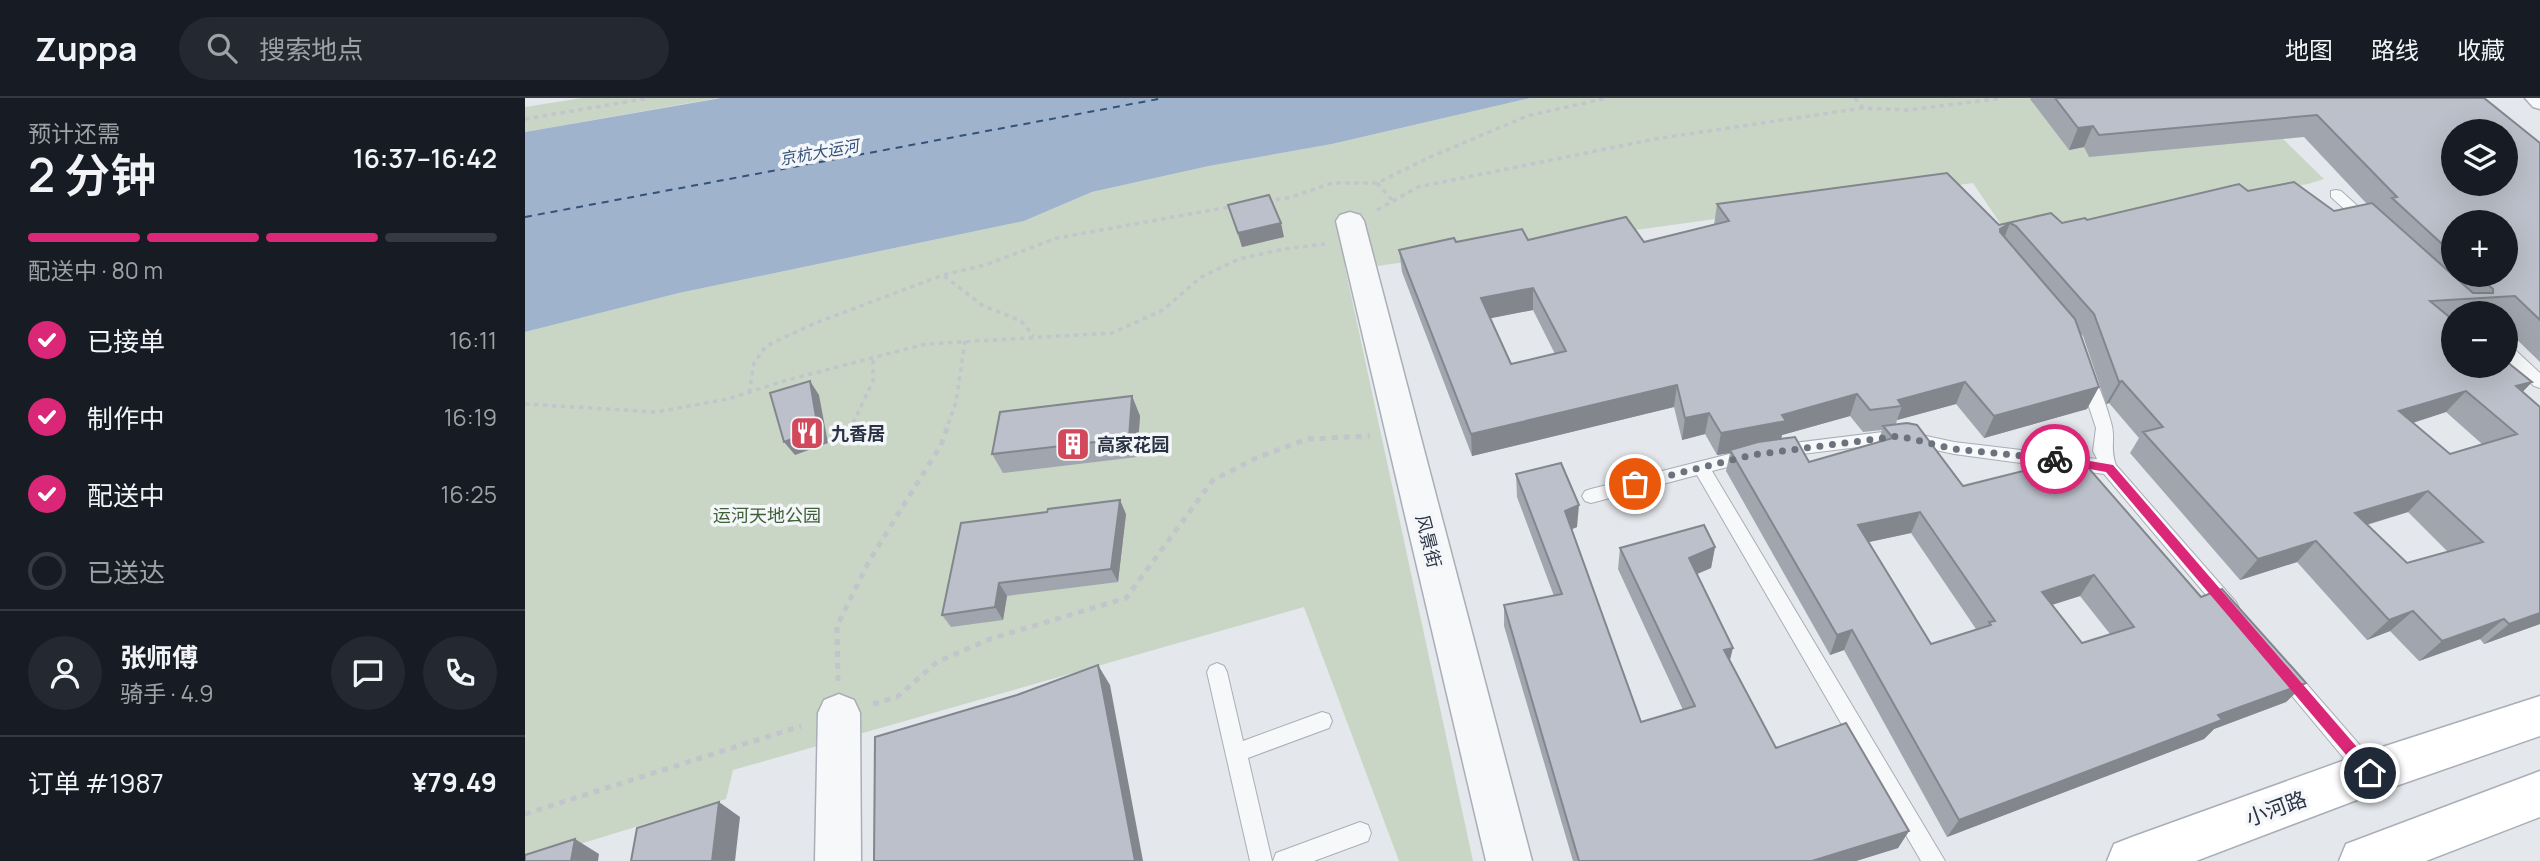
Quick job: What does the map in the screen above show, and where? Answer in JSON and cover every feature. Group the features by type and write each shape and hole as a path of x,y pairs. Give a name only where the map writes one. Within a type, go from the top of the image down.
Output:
{"main road":[{"name":"小河路","path":"2132,861 2370,773 2540,716"},
{"path":"2364,861 2540,794"}],"street":[{"path":"2534,98 2540,103"},
{"name":"风景街","path":"1353,231 1509,861"},
{"path":"838,861 839,713"}],"lane":[{"path":"2336,194 2376,230"},
{"path":"2518,362 2540,382"},
{"path":"2082,364 2104,428 2102,451 2109,468 2244,626"},
{"path":"1591,496 1752,455 1899,436 1954,449 2054,459 2109,468"},
{"path":"1701,467 1934,861"},
{"path":"2271,657 2370,773"},
{"path":"1217,672 1261,861"},
{"path":"1236,752 1322,720"},
{"path":"1284,861 1360,833"}],"path":[{"path":"525,119 650,98"},
{"path":"1265,201 1292,197 1332,183 1377,183 1430,157 1527,116 1607,98"},
{"path":"1855,98 1863,108"},
{"path":"525,404 656,412 728,400 926,344 1112,333 1163,310 1201,277 1239,259 1353,231 1418,187 1655,139 1863,108 1908,110 2003,98"},
{"path":"1377,183 1394,202"},
{"path":"749,393 754,363 766,346 813,324 943,275 985,265 1057,238 1239,205"},
{"path":"943,275 982,305 1021,321 1034,337"},
{"path":"839,713 837,626 869,561 941,445 956,402 965,341"},
{"path":"853,423 873,381 873,357"},
{"path":"525,814 839,713 897,697 937,662 990,639 1126,598 1213,480 1257,458 1308,439 1381,435 1401,428"}],"green space":[{"path":"582,98 718,98 525,132 525,107"},
{"name":"运河天地公园","path":"1530,98 2241,98 2324,179 2308,184 2006,232 1973,183 1377,266 1345,267 1473,861 1399,861 1304,607 733,770 726,799 525,861 525,332 679,293 1024,221 1092,192 1209,166 1332,144"}],"water":[{"name":"京杭大运河","path":"721,98 1530,98 1332,144 1209,166 1092,192 1024,221 679,293 525,332 525,132"}],"building":[{"path":"2055,98 2484,98 2510,119 2441,119 2441,196 2518,196 2518,125 2540,143 2540,320 2515,296 2430,301 2441,310 2441,378 2518,378 2518,371 2532,382 2516,386 2540,407 2540,613 2509,624 2504,619 2442,641 2413,611 2389,620 2316,541 2258,559 2143,432 2163,427 2122,381 2119,382 2094,314 2016,226 2010,223 2000,229 2000,232 2075,319 2099,387 1994,416 1965,382 1898,400 1902,406 1870,410 1857,394 1782,415 1786,421 1721,433 1709,413 1685,418 1677,385 1471,434 1399,250 1454,238 1456,242 1522,229 1528,240 1626,217 1644,242 1729,221 1717,204 1947,173 1999,225 2051,213 2062,223 2085,218 2087,220 2239,184 2248,191 2294,182 2334,211 2372,203 2441,264 2441,287 2466,287 2473,293 2493,293 2491,287 2518,287 2518,210 2441,210 2441,243 2392,198 2397,197 2317,115 2099,135 2093,126 2078,128","holes":["1533,288 1566,351 1511,364 1481,298","2466,391 2517,434 2450,454 2399,411","2428,491 2483,542 2407,563 2355,513"]},
{"path":"1269,195 1281,223 1238,233 1228,205"},
{"path":"810,381 818,429 784,442 770,393"},
{"path":"1132,396 1129,438 992,454 1000,412"},
{"path":"1907,423 1917,425 1963,486 2079,457 2201,597 2222,589 2306,683 2218,715 2222,720 1959,820 1852,630 1837,635 1730,450 1758,442 1795,437 1809,462 1893,438 1883,426","holes":["1920,512 1995,621 1989,622 1991,625 1931,644 1858,525","2094,575 2134,627 2082,643 2042,592"]},
{"path":"1561,463 1579,505 1565,511 1641,722 1695,706 1620,548 1704,525 1715,547 1689,558 1733,648 1724,650 1776,748 1846,723 1909,831 1812,861 1579,861 1504,605 1562,594 1516,474"},
{"path":"1120,500 1111,569 999,583 995,607 942,615 961,523"},
{"path":"1098,665 1135,861 874,861 875,737 1017,695"},
{"path":"719,802 712,861 631,861 637,828"},
{"path":"575,839 571,861 525,861 525,855"}],"ferry route":[{"path":"525,217 1164,98"}],"way so far":[{"path":"1635,484 1752,455 1899,436 1954,449 2055,459"}],"place":[{"name":"九香居","path":"807,433"},
{"name":"高家花园","path":"1073,444"}],"route":[{"path":"2055,459 2109,468 2370,773"}]}
